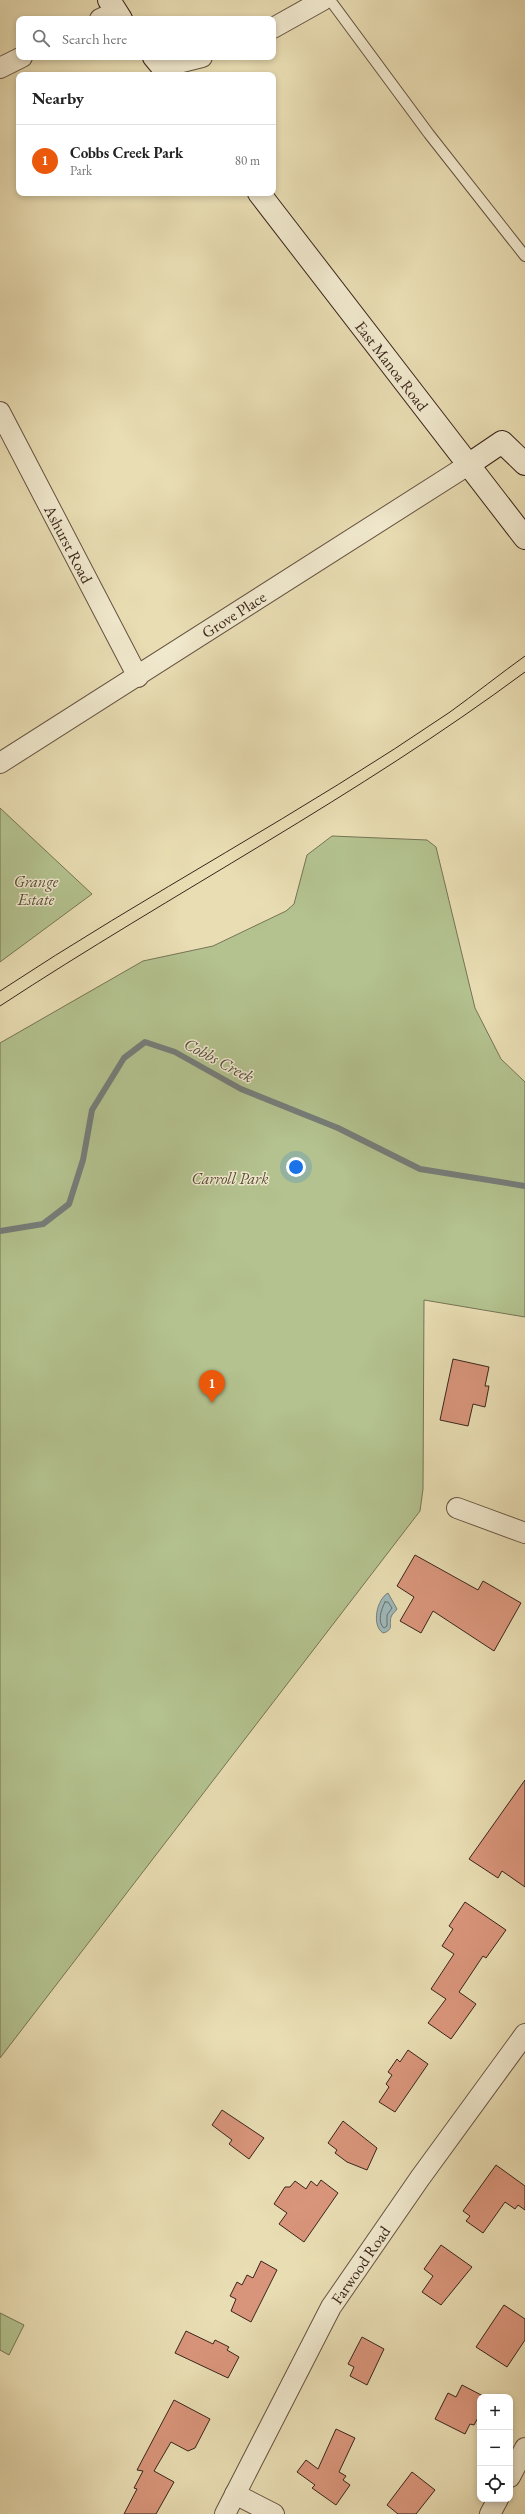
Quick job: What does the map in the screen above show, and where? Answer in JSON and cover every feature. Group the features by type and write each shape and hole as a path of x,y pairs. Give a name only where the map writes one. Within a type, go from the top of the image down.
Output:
{"main road":[{"name":"East Manoa Road","path":"261,196 525,538"},
{"path":"468,465 502,442 525,464"}],"street":[{"path":"276,26 323,0"},
{"path":"0,68 16,60"},
{"path":"162,66 189,60"},
{"name":"Ashurst Road","path":"0,412 138,677"},
{"name":"Grove Place","path":"0,762 138,677 468,465"},
{"path":"457,1508 525,1533"},
{"name":"Farwood Road","path":"225,2514 330,2307 525,2034"},
{"path":"513,2471 525,2448"},
{"path":"235,2494 274,2514"},
{"path":"490,2514 496,2502"}],"lane":[{"path":"330,0 429,134 525,256"}],"green space":[{"name":"Grange Estate","path":"0,808 92,894 0,962"},
{"name":"Carroll Park","path":"332,836 427,840 436,847 475,1008 501,1059 525,1082 525,1317 424,1300 423,1489 420,1511 0,2058 0,1043 143,961 213,946 286,911 294,904 307,855"},
{"path":"0,2313 24,2325 9,2355 0,2350"}],"water":[{"path":"388,1593 397,1609 391,1617 390,1629 383,1633 379,1629 376,1618 378,1606 384,1596"}],"building":[{"path":"453,1359 489,1367 485,1386 489,1386 485,1407 473,1404 468,1426 440,1420"},
{"path":"415,1555 478,1590 483,1581 521,1603 494,1651 433,1611 421,1633 400,1621 414,1597 397,1586"},
{"path":"525,1780 525,1887 502,1871 498,1878 469,1859"},
{"path":"465,1902 506,1930 486,1958 483,1956 459,1992 476,2004 451,2039 428,2023 446,1999 431,1989 454,1954 442,1946 453,1929 449,1926"},
{"path":"408,2050 428,2064 395,2112 379,2102 389,2087 386,2084 392,2075 388,2072 397,2059 400,2062"},
{"path":"222,2110 264,2138 249,2159 229,2144 232,2140 212,2125"},
{"path":"343,2121 377,2148 367,2170 347,2162 335,2153 337,2150 328,2143"},
{"path":"496,2165 525,2186 525,2210 518,2205 515,2209 505,2202 483,2233 466,2221 470,2216 463,2211"},
{"path":"321,2180 338,2193 304,2242 279,2224 287,2213 274,2204 285,2187 290,2187 295,2181 306,2189 311,2181 317,2186"},
{"path":"441,2245 472,2267 441,2305 422,2292 433,2276 424,2269"},
{"path":"261,2261 277,2270 251,2322 231,2311 236,2299 230,2296 237,2282 242,2285 247,2275 253,2278"},
{"path":"504,2305 525,2319 525,2340 507,2367 476,2347"},
{"path":"186,2331 213,2344 215,2340 229,2347 227,2350 239,2357 228,2378 175,2353"},
{"path":"362,2337 384,2349 367,2385 350,2376 354,2367 348,2364"},
{"path":"462,2385 479,2394 477,2394 477,2420 474,2425 470,2424 465,2434 435,2419 448,2393 456,2397"},
{"path":"174,2400 210,2419 195,2448 188,2451 171,2442 154,2471 174,2482 156,2514 124,2514 137,2489 134,2488 143,2471 137,2470"},
{"path":"336,2429 355,2438 339,2472 346,2476 343,2480 350,2485 336,2505 312,2488 315,2485 297,2472 306,2460 318,2469"},
{"path":"412,2472 435,2490 416,2514 398,2514 387,2505"}],"waterway":[{"name":"Cobbs Creek","path":"0,1231 43,1224 69,1204 83,1160 92,1110 124,1058 145,1042 175,1052 241,1089 338,1128 420,1169 525,1186"}],"tram line":[{"path":"0,991 56,955 395,749 450,712 525,656"},
{"path":"0,1006 132,923 331,802 462,717 525,672"}],"place":[{"name":"Cobbs Creek Park","path":"212,1403"}]}
